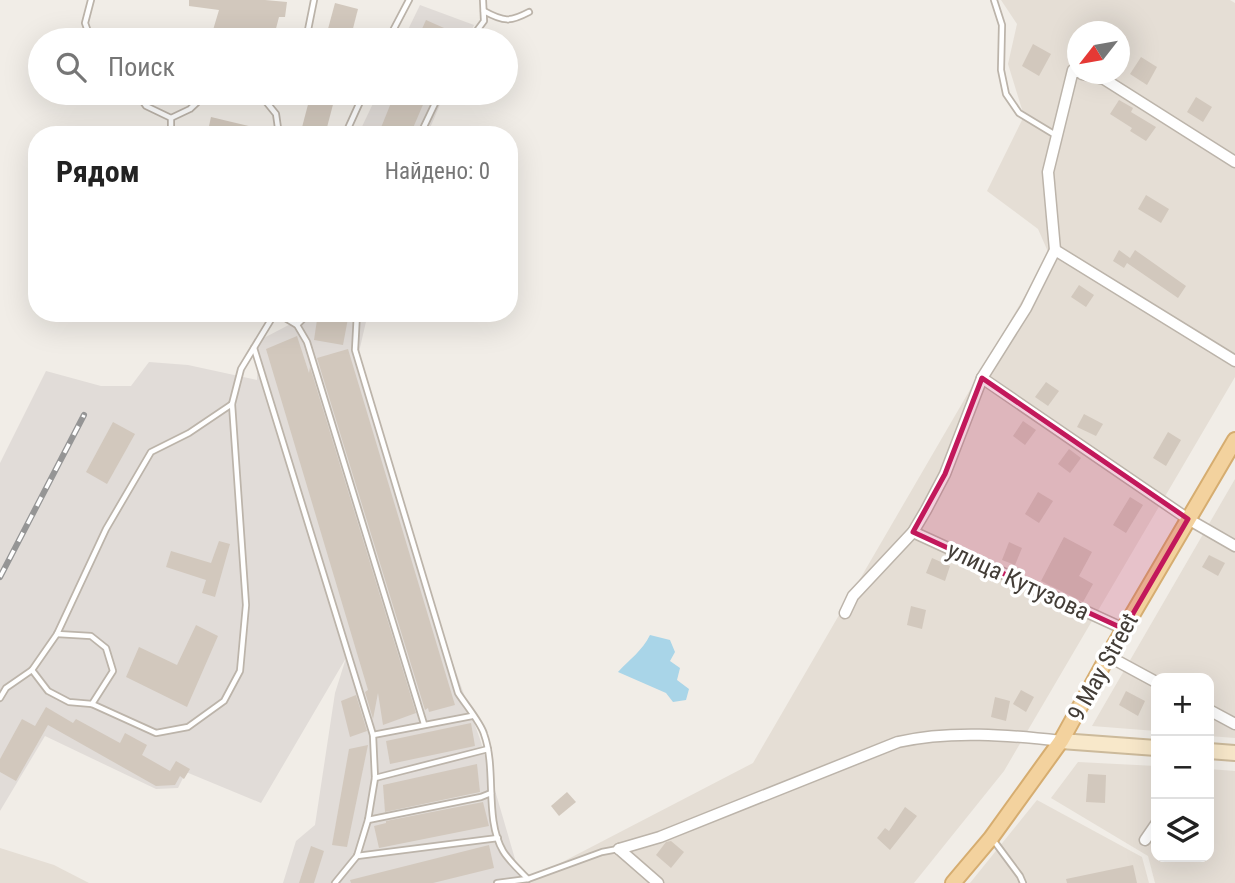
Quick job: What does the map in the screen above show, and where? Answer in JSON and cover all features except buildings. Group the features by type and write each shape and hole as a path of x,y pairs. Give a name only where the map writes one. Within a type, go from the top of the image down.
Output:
{"main road":[{"name":"9 May Street","path":"953,883 991,838 1061,741 1235,440"},
{"path":"1061,741 1151,748"},
{"path":"1214,751 1235,753"}],"street":[{"path":"845,613 853,596 913,532 946,474 982,378 1026,308 1055,250 1048,172 1070,84"},
{"path":"1112,84 1235,162"},
{"path":"1055,250 1235,361"},
{"path":"982,378 1188,519 1235,546"},
{"name":"улица Кутузова","path":"913,532 1124,629"},
{"path":"1108,656 1151,679"},
{"path":"1214,713 1235,724"},
{"path":"619,849 660,837 898,742 919,737 981,736 1061,741"},
{"path":"1145,840 1151,831"},
{"path":"619,849 658,883"}],"lane":[{"path":"87,28 85,23 91,0"},
{"path":"308,28 313,0"},
{"path":"394,28 408,0"},
{"path":"479,28 484,21 483,0"},
{"path":"994,0 1002,25 1001,70 1006,94 1019,113 1058,136"},
{"path":"484,11 499,19 514,20 530,12"},
{"path":"145,105 172,118"},
{"path":"172,118 194,105"},
{"path":"268,105 275,114 277,126"},
{"path":"349,126 359,105"},
{"path":"424,126 434,105"},
{"path":"172,118 172,126"},
{"path":"32,670 48,691 69,702 92,704 156,733 188,727 224,701 240,671 246,605 232,404 241,369 270,322"},
{"path":"292,322 297,325 307,342 424,724"},
{"path":"297,325 300,322"},
{"path":"357,322 355,350 458,693 484,731 492,769 491,793 498,838 504,852 528,879"},
{"path":"254,348 373,735 375,778 368,820 357,856 335,883"},
{"path":"0,698 6,688 32,670 57,634 107,529 151,452 189,433 232,404"},
{"path":"57,634 91,636 106,648 113,671 92,704"},
{"path":"373,735 472,716"},
{"path":"375,778 488,749"},
{"path":"368,820 491,793"},
{"path":"357,856 498,838"},
{"path":"991,838 1023,883"},
{"path":"497,883 528,879 602,852 619,849"}],"highlighted area":[{"path":"982,378 1188,519 1124,629 913,532 945,474"}],"shaded area":[{"path":"1001,0 1230,0 1235,3 1235,377 1004,771 914,883 522,883 753,763 1049,254 1038,229 987,191 1024,116 1008,64 1017,24"},
{"path":"420,5 474,25 473,28 409,28"},
{"path":"372,105 440,105 431,126 362,126"},
{"path":"294,322 366,322 359,352 432,605 480,739 522,883 283,883 296,841 315,825 335,693 346,658 261,803 186,772 178,788 156,789 45,736 0,811 0,463 46,371 101,386 131,386 149,362 188,365 257,380 258,341"},
{"path":"1235,479 1235,738 1214,736 1214,673 1151,673 1151,731 1092,726"},
{"path":"1078,762 1151,766 1151,862 1214,862 1214,769 1235,771 1235,883 1155,883 1148,856 1051,798"},
{"path":"1037,800 1142,857 1149,883 970,883"},
{"path":"0,848 54,865 89,883 0,883"}],"water":[{"path":"650,635 670,640 675,652 670,661 680,668 677,680 689,689 686,700 673,702 666,693 618,672 640,650"}],"railway":[{"path":"0,577 84,415"}]}
